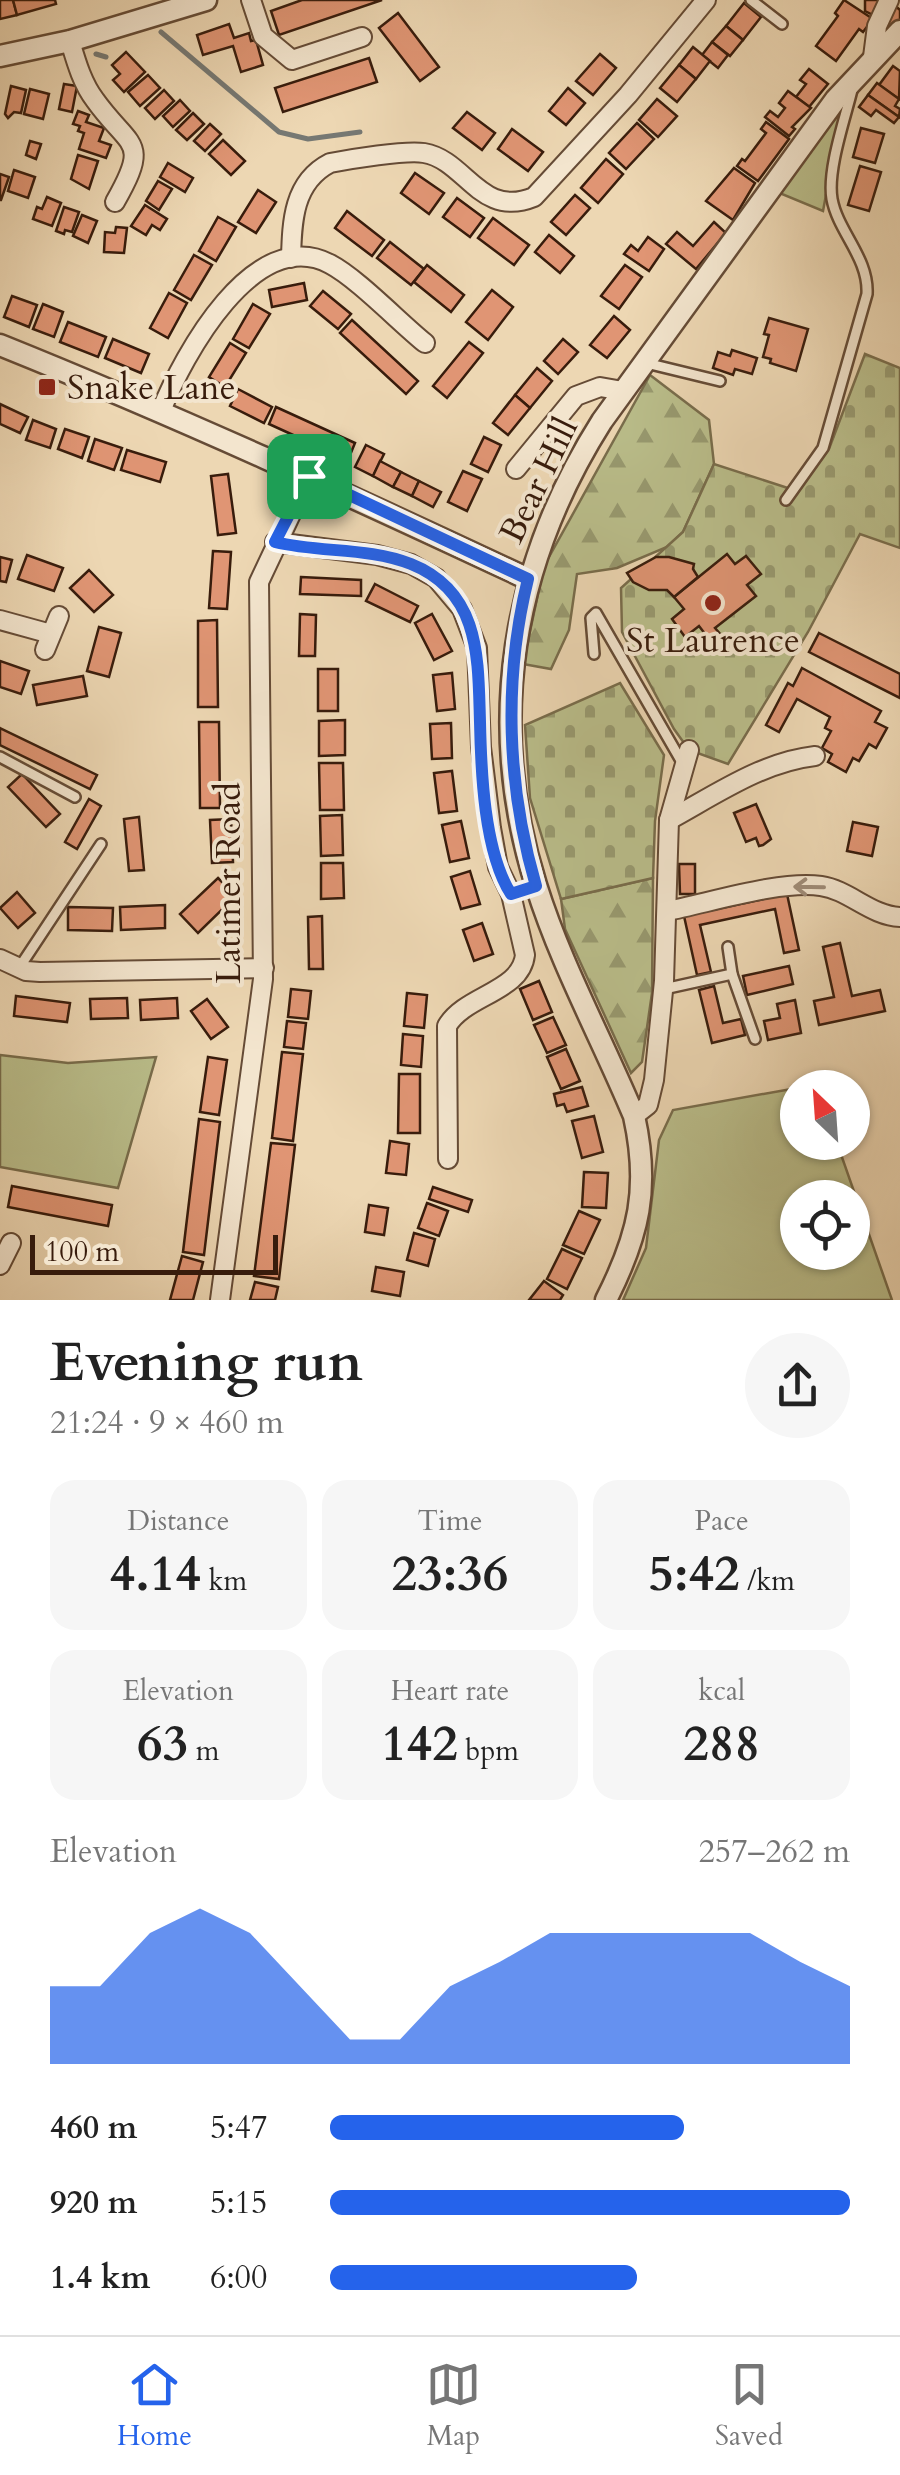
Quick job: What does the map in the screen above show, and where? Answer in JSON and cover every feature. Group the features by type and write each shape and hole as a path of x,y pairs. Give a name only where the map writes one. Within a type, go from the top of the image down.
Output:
{"street":[{"path":"0,56 70,41 206,0"},
{"path":"250,0 264,36 292,60 362,37"},
{"path":"290,258 293,219 301,192 319,168 330,163 423,153 496,200 514,203 534,197 628,95 706,0"},
{"name":"Bear Hill","path":"873,57 877,26 889,0"},
{"name":"Bear Hill","path":"606,1300 639,1220 643,1186 640,1145 634,1116 536,886 518,804 511,724 513,657 528,579 566,481 622,391 855,77 900,32"},
{"path":"70,41 90,93 132,141 133,171 115,202"},
{"path":"161,411 198,340 236,289 257,271 290,258 316,258 332,265 425,343"},
{"path":"0,344 309,476 528,579"},
{"path":"516,469 583,391 608,387 622,391"},
{"name":"Latimer Road","path":"220,1300 264,968 258,590 261,573 309,476"},
{"path":"275,542 395,559 425,571 454,597 478,648 486,798 498,867 511,894 525,954 520,970 509,981 459,1010 447,1026 448,1159"},
{"path":"0,620 48,642 59,616"},
{"path":"668,820 760,771 794,758 816,756"},
{"path":"634,1116 643,1111 650,1099 664,989 668,820 687,758"},
{"path":"511,894 536,886"},
{"path":"667,911 809,886 838,891 879,912 900,917"},
{"path":"0,959 19,968 52,973 264,968"},
{"path":"0,1265 11,1243"}],"lane":[{"path":"750,0 782,24"},
{"path":"786,500 823,448 868,294 863,266 832,201 832,182 855,77"},
{"path":"644,362 720,381"},
{"path":"594,654 591,618 596,613 687,758"},
{"path":"0,757 75,796"},
{"path":"19,968 101,844"},
{"path":"728,947 732,974 756,1039"},
{"path":"664,989 732,974"}],"green space":[{"path":"838,115 823,211 777,192"},
{"path":"865,354 900,368 900,548 860,534 808,632 728,764 689,750 622,632 621,588 683,532 714,464 797,491 829,449"},
{"path":"650,375 709,420 714,464 683,532 667,547 617,568 577,574 569,630 551,669 523,664 544,566"},
{"path":"620,683 664,755 655,821 653,878 561,899 530,798 525,725"},
{"path":"653,878 652,993 642,1062 631,1073 565,929 561,899"},
{"path":"0,1055 68,1063 156,1057 118,1188 0,1167"},
{"path":"780,1091 780,1160 843,1160 850,1180 780,1180 780,1270 870,1270 870,1237 892,1300 623,1300 646,1248 659,1140 673,1110"}],"building":[{"path":"0,0 13,0 17,15 0,19"},
{"path":"13,0 55,0 56,4 17,15"},
{"path":"302,0 382,0 279,35 271,11"},
{"path":"844,0 873,19 863,32 859,29 836,61 816,46 838,16 835,13"},
{"path":"865,0 884,0 875,16 865,11"},
{"path":"744,3 761,17 743,40 726,26"},
{"path":"892,3 900,10 900,24 888,34 880,26"},
{"path":"398,13 439,67 420,81 379,28"},
{"path":"229,24 234,38 249,33 251,41 256,40 263,65 241,72 233,46 203,55 197,35"},
{"path":"726,26 743,40 730,56 712,42"},
{"path":"712,42 728,55 718,68 702,55"},
{"path":"693,47 710,61 696,79 679,65"},
{"path":"126,52 145,72 124,92 113,80 120,74 112,65"},
{"path":"600,54 616,68 593,95 576,81"},
{"path":"369,58 377,82 283,112 275,88"},
{"path":"679,65 696,79 677,102 660,88"},
{"path":"893,66 900,71 899,99 879,85"},
{"path":"809,69 828,84 809,107 796,97 806,84 800,80"},
{"path":"148,75 160,88 140,106 128,92"},
{"path":"877,83 899,99 895,106 900,109 899,117 868,95"},
{"path":"64,84 77,86 72,112 59,109"},
{"path":"11,86 26,90 21,113 14,112 8,118 5,114"},
{"path":"568,88 585,103 566,125 549,111"},
{"path":"30,89 49,94 43,119 24,114"},
{"path":"164,90 174,101 155,119 145,108"},
{"path":"788,91 811,108 792,127 795,129 789,136 765,117 770,111 778,117 785,108 779,103"},
{"path":"868,95 899,117 894,123 876,110 871,116 859,107"},
{"path":"657,99 677,116 658,137 639,120"},
{"path":"180,100 190,111 173,127 163,116"},
{"path":"78,111 89,115 86,122 104,128 99,141 111,145 106,158 79,149 84,133 73,124"},
{"path":"467,112 495,133 482,150 453,128"},
{"path":"193,113 204,124 187,140 176,130"},
{"path":"766,122 789,139 758,181 737,166 766,133 761,129"},
{"path":"637,123 654,139 626,169 609,153"},
{"path":"210,124 221,134 205,151 194,141"},
{"path":"861,128 884,134 875,163 853,157"},
{"path":"512,129 543,152 528,171 498,149"},
{"path":"223,140 245,161 231,175 209,154"},
{"path":"30,141 41,144 36,159 26,155"},
{"path":"78,155 98,161 89,189 71,179"},
{"path":"606,159 623,174 598,203 581,188"},
{"path":"168,163 193,178 185,192 160,177"},
{"path":"860,166 881,172 869,211 848,205"},
{"path":"734,168 755,183 733,220 706,201"},
{"path":"14,170 35,177 28,198 8,191"},
{"path":"415,173 444,193 429,214 401,193"},
{"path":"0,174 9,177 1,200 0,200"},
{"path":"158,181 172,189 159,210 146,201"},
{"path":"258,190 276,202 256,233 238,222"},
{"path":"575,195 590,208 566,235 551,222"},
{"path":"47,197 61,203 52,226 33,219 37,207 42,209"},
{"path":"457,198 484,218 470,237 443,217"},
{"path":"145,205 167,219 160,230 152,225 146,235 131,226"},
{"path":"64,207 79,212 72,232 65,230 64,234 56,231"},
{"path":"347,211 384,240 372,256 335,228"},
{"path":"82,215 97,221 88,243 73,236"},
{"path":"218,217 236,227 216,261 199,251"},
{"path":"493,218 529,245 514,265 478,238"},
{"path":"714,222 726,233 696,269 666,244 677,232 693,246"},
{"path":"116,227 127,228 124,253 104,252 105,232 115,233"},
{"path":"549,235 574,256 560,273 535,252"},
{"path":"648,237 664,249 649,271 624,254 631,245 638,251"},
{"path":"390,242 424,269 411,285 377,258"},
{"path":"194,255 212,265 191,300 174,290"},
{"path":"427,265 464,295 451,312 414,282"},
{"path":"625,265 642,277 619,309 601,296"},
{"path":"304,283 307,300 272,307 269,290"},
{"path":"492,290 513,307 488,340 466,322"},
{"path":"323,291 351,314 338,329 310,306"},
{"path":"169,293 187,303 168,338 150,328"},
{"path":"12,296 37,305 29,327 4,317"},
{"path":"43,304 63,312 54,337 33,329"},
{"path":"253,304 270,314 249,348 233,339"},
{"path":"614,316 630,330 607,358 590,345"},
{"path":"769,318 808,329 796,371 763,357"},
{"path":"352,320 418,381 406,394 340,333"},
{"path":"68,322 106,337 98,357 60,342"},
{"path":"113,339 149,354 141,373 105,358"},
{"path":"563,339 578,352 558,374 544,361"},
{"path":"469,342 483,353 447,398 433,386"},
{"path":"230,343 246,353 225,387 209,377"},
{"path":"732,350 757,358 752,374 735,369 733,375 713,368 718,352 730,356"},
{"path":"537,368 552,381 530,408 515,395"},
{"path":"238,389 272,407 264,423 230,406"},
{"path":"515,395 530,408 508,435 493,423"},
{"path":"0,404 28,417 20,433 0,424"},
{"path":"276,407 355,443 348,460 269,424"},
{"path":"33,420 56,429 50,448 26,440"},
{"path":"65,429 89,437 82,458 58,449"},
{"path":"484,437 501,445 488,472 471,464"},
{"path":"95,439 122,448 114,470 88,461"},
{"path":"366,445 384,454 373,476 355,467"},
{"path":"127,450 166,462 160,482 121,470"},
{"path":"380,461 401,472 393,487 373,476"},
{"path":"463,471 482,479 467,511 448,502"},
{"path":"401,472 419,481 412,496 393,487"},
{"path":"228,474 236,533 218,535 211,476"},
{"path":"419,481 441,492 433,507 412,496"},
{"path":"213,551 231,552 227,609 209,608"},
{"name":"St Laurence","path":"727,554 735,564 746,556 761,574 747,585 756,596 715,628 721,635 712,643 699,626 685,637 672,619 684,609 674,597"},
{"path":"27,555 63,568 54,591 18,579"},
{"path":"0,557 12,560 6,582 0,581"},
{"path":"656,557 694,564 698,577 674,597 667,590 649,590 633,582 627,573"},
{"path":"89,570 113,595 94,612 70,588"},
{"path":"301,577 361,580 361,596 300,594"},
{"path":"375,584 418,606 410,622 366,601"},
{"path":"300,614 316,615 315,656 299,656"},
{"path":"432,614 452,651 434,660 415,623"},
{"path":"217,620 218,707 198,707 198,621"},
{"path":"99,627 121,633 109,677 87,671"},
{"path":"819,633 900,674 900,698 809,652"},
{"path":"0,661 29,671 21,694 0,687"},
{"path":"802,668 881,711 875,722 887,728 876,748 869,744 859,761 853,758 846,772 828,762 832,754 822,748 831,731 825,728 830,717 797,699 779,732 766,725 788,683 793,686"},
{"path":"318,669 338,669 338,711 318,711"},
{"path":"452,673 455,709 437,711 433,675"},
{"path":"83,676 87,696 37,705 33,685"},
{"path":"345,720 345,755 319,756 319,721"},
{"path":"199,722 219,722 220,808 200,808"},
{"path":"451,723 452,758 432,759 430,724"},
{"path":"0,728 97,775 90,789 0,745"},
{"path":"319,763 343,763 344,810 320,810"},
{"path":"452,771 457,811 439,813 434,773"},
{"path":"22,774 60,814 46,827 8,787"},
{"path":"89,799 101,806 77,849 65,842"},
{"path":"756,804 771,839 759,846 756,838 746,842 734,813"},
{"path":"342,815 343,855 321,856 320,816"},
{"path":"139,817 144,870 129,871 124,819"},
{"path":"231,819 233,862 212,863 210,820"},
{"path":"461,821 469,858 450,862 442,825"},
{"path":"853,822 878,827 872,856 847,851"},
{"path":"321,863 343,863 344,898 321,899"},
{"path":"679,864 695,864 695,894 680,894"},
{"path":"470,871 480,904 461,909 451,877"},
{"path":"218,878 236,896 198,933 180,914"},
{"path":"17,892 35,913 18,928 0,908"},
{"path":"787,894 799,950 784,953 775,909 700,925 711,972 697,975 684,916"},
{"path":"165,905 165,928 121,930 120,907"},
{"path":"68,907 113,908 112,931 68,930"},
{"path":"322,916 323,969 309,969 308,917"},
{"path":"482,923 493,954 474,961 463,930"},
{"path":"840,943 852,996 880,990 885,1011 819,1025 814,1001 834,997 823,947"},
{"path":"789,966 793,984 747,995 743,976"},
{"path":"539,981 552,1012 533,1020 520,989"},
{"path":"714,986 723,1023 741,1019 745,1035 712,1043 699,990"},
{"path":"291,989 311,991 308,1019 288,1017"},
{"path":"407,993 427,995 424,1028 404,1026"},
{"path":"16,996 70,1003 67,1022 14,1016"},
{"path":"127,998 128,1018 91,1019 90,999"},
{"path":"177,998 178,1018 141,1020 140,1000"},
{"path":"207,999 228,1027 211,1039 191,1011"},
{"path":"795,1000 801,1033 768,1040 764,1021 780,1018 777,1004"},
{"path":"553,1017 566,1045 547,1053 534,1025"},
{"path":"287,1021 306,1023 303,1049 284,1047"},
{"path":"403,1034 423,1036 421,1067 401,1065"},
{"path":"566,1049 580,1081 561,1089 547,1057"},
{"path":"282,1052 303,1054 293,1141 272,1138"},
{"path":"208,1057 227,1060 219,1115 200,1112"},
{"path":"399,1074 420,1074 420,1133 398,1133"},
{"path":"582,1087 588,1106 567,1112 564,1104 557,1106 554,1094"},
{"path":"594,1116 603,1152 582,1158 572,1121"},
{"path":"199,1119 220,1122 204,1255 183,1252"},
{"path":"390,1141 409,1144 406,1175 386,1173"},
{"path":"271,1143 295,1145 279,1279 254,1276"},
{"path":"584,1172 608,1173 606,1208 582,1207"},
{"path":"12,1186 112,1205 108,1226 8,1207"},
{"path":"433,1187 472,1200 468,1212 429,1199"},
{"path":"427,1203 448,1211 439,1236 418,1228"},
{"path":"369,1205 388,1208 384,1235 365,1232"},
{"path":"579,1211 600,1220 584,1254 563,1245"},
{"path":"414,1233 435,1239 428,1266 407,1260"},
{"path":"562,1249 582,1258 567,1289 547,1279"},
{"path":"182,1256 203,1262 193,1300 170,1300"},
{"path":"376,1267 404,1272 400,1296 372,1291"},
{"path":"544,1281 563,1295 560,1300 529,1300"},
{"path":"255,1282 278,1287 275,1300 250,1300"}],"waterway":[{"path":"161,32 279,132 308,139 360,132"},
{"path":"96,54 106,57"}],"place":[{"name":"Snake Lane","path":"47,387"},
{"name":"St Laurence","path":"713,603"}],"route":[{"path":"309,476 528,579 513,657 511,724 518,804 536,886 511,894 498,867 483,773 478,648 462,609 436,578 412,564 377,555 275,542 309,476"}]}
